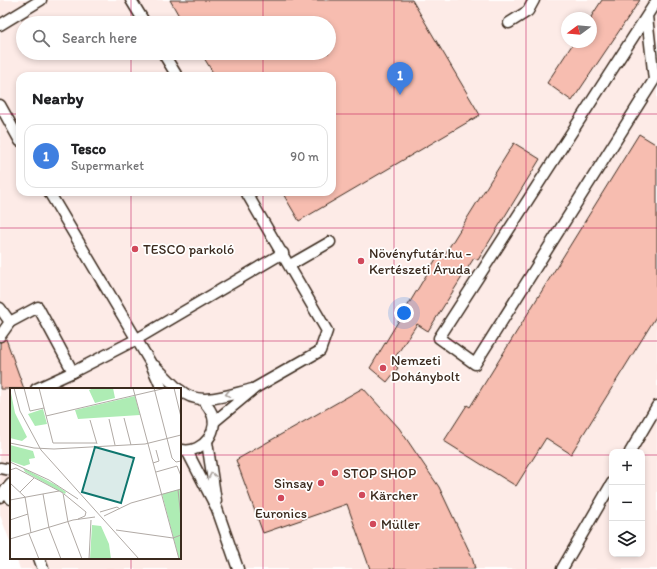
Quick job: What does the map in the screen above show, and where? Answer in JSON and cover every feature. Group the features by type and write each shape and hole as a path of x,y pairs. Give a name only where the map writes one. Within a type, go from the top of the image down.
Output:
{"lane":[{"path":"0,25 41,0"},
{"path":"131,0 141,16"},
{"path":"509,23 528,11 534,0"},
{"path":"647,16 654,80 475,364 439,338 656,0"},
{"path":"167,60 174,72"},
{"path":"0,105 16,134"},
{"path":"51,196 150,362 162,388"},
{"path":"214,422 255,388 320,352 327,330 248,196"},
{"path":"290,265 330,242"},
{"path":"38,388 137,340 282,253"},
{"path":"0,336 10,322 38,307 73,372"},
{"path":"0,308 10,322"},
{"path":"150,362 176,388"},
{"path":"202,400 255,388"},
{"path":"181,393 202,400 211,410 214,422 207,442 199,448 183,450 217,509 238,569"},
{"path":"632,449 657,406"},
{"path":"207,442 217,509"},
{"path":"0,468 10,470"},
{"path":"562,569 611,485"},
{"path":"39,559 43,569"}],"shaded area":[{"path":"0,0 657,0 657,569 20,569 16,559 181,559 181,388 10,388 10,541 0,515"}],"building":[{"path":"170,0 412,0 480,115 299,221 284,196 336,196 336,72 213,72 205,60 336,60 336,16 179,16"},
{"path":"602,0 640,0 572,101 547,83 570,48 597,48 597,12 594,12"},
{"path":"639,134 657,145 657,315 571,454 546,438 516,486 444,441 467,405 470,407"},
{"path":"514,143 540,159 478,260 474,258 428,331 417,324 392,362 398,368 387,382 370,368 439,254 443,257"},
{"path":"6,339 24,388 0,389 0,342"},
{"name":"STOP SHOP","path":"363,388 399,428 439,487 472,557 475,569 370,569 347,504 263,533 236,460"}],"place":[{"name":"Tesco","path":"400,95"},
{"name":"TESCO parkoló","path":"135,249"},
{"name":"Növényfutár.hu - Kertészeti Áruda","path":"361,261"},
{"name":"Nemzeti Dohánybolt","path":"383,368"},
{"name":"STOP SHOP","path":"335,473"},
{"name":"Sinsay","path":"321,483"},
{"name":"Kärcher","path":"362,495"},
{"name":"Euronics","path":"281,498"},
{"name":"Müller","path":"373,524"}]}
